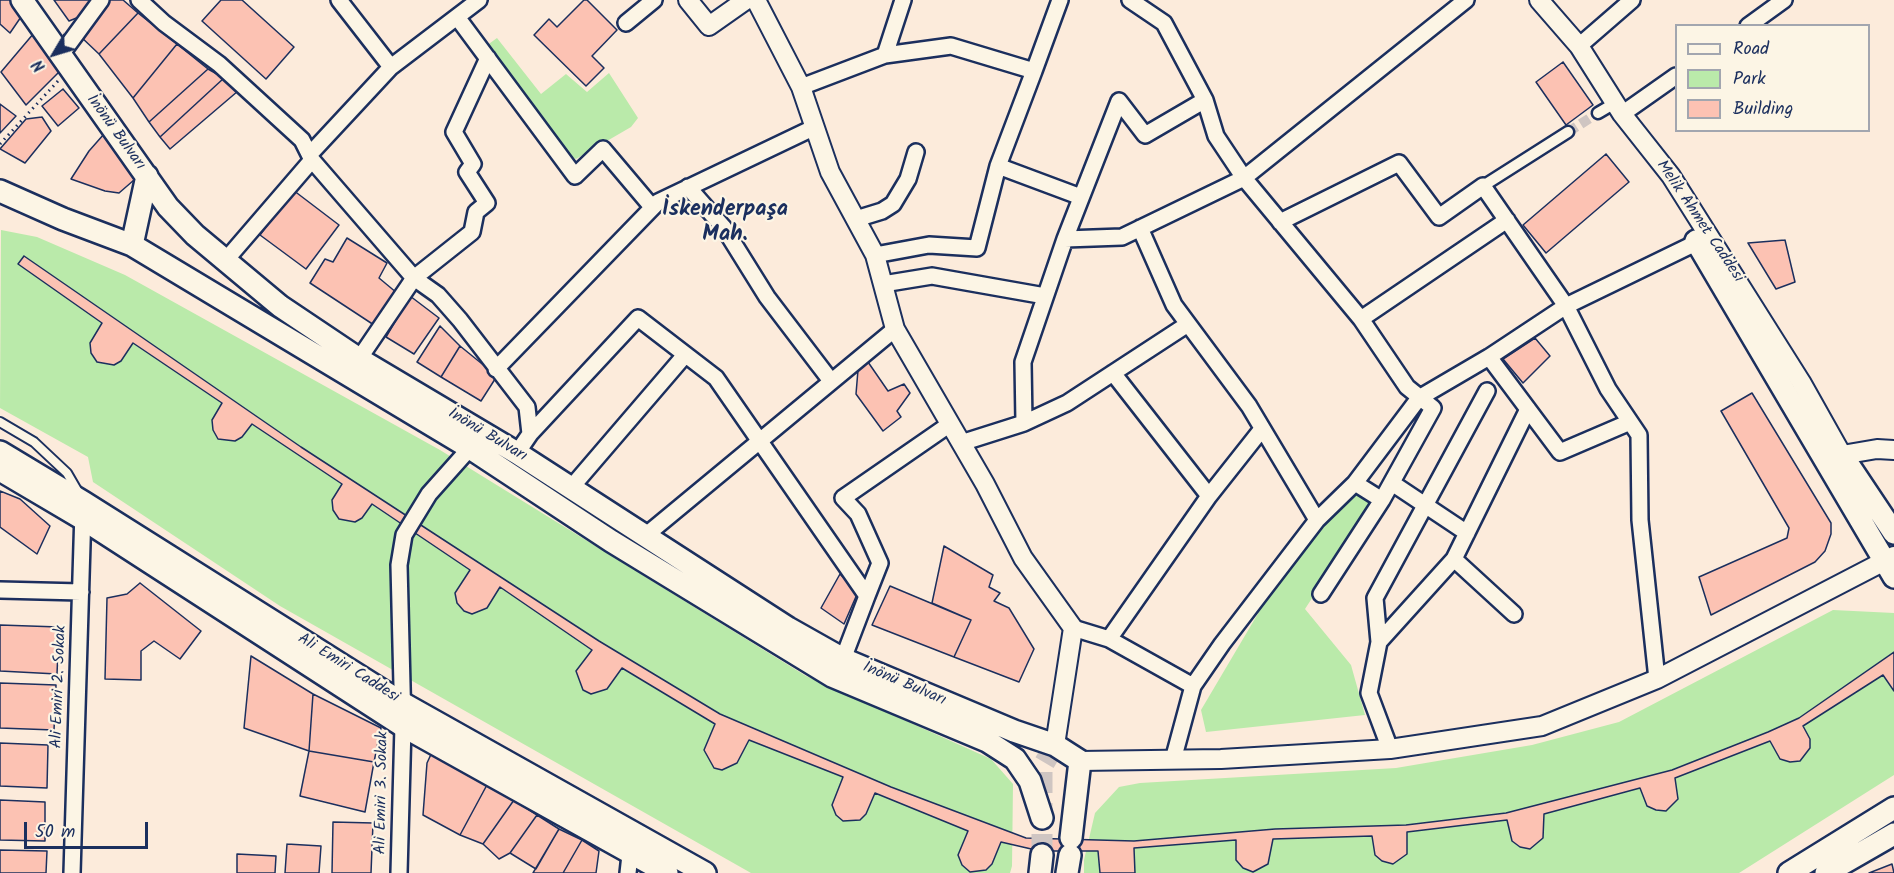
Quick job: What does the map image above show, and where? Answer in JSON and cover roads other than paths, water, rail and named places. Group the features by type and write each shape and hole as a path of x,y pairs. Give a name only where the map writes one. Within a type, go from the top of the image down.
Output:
{"main road":[{"name":"İnönü Bulvarı","path":"22,0 168,207 225,261 280,306 359,359 517,453 788,628 843,659 1014,731 1055,745 1080,761"},
{"path":"132,245 147,176"},
{"path":"0,191 63,219 132,245 470,448 620,546 832,676 987,741 1015,759 1030,781 1042,818"},
{"path":"1704,239 1891,565"},
{"name":"Ali Emiri Caddesi","path":"0,452 83,510 402,703 705,873"},
{"path":"1842,455 1894,533"},
{"path":"0,470 83,510 402,726 630,863 667,873"},
{"path":"1069,856 1080,761"},
{"path":"1789,873 1894,808"},
{"path":"1826,873 1894,836"}],"street":[{"path":"64,62 100,0"},
{"path":"139,0 164,23 219,64 302,140 311,157 414,278 445,303 527,407 530,434"},
{"path":"339,0 391,67"},
{"path":"225,261 311,157 391,67 480,0"},
{"path":"626,23 654,0"},
{"path":"688,0 709,26 746,0"},
{"path":"756,0 801,87 831,172 875,255 895,329 961,443 1023,558 1073,628 1109,639 1193,686"},
{"path":"885,56 903,0"},
{"path":"875,255 929,244 977,248 998,165 1060,0"},
{"path":"1130,0 1164,23 1205,100 1215,136 1244,178 1361,319 1407,387 1433,408 1382,500 1321,594"},
{"path":"1065,238 1122,237 1244,178 1466,0"},
{"name":"Melik Ahmet Caddesi","path":"1539,0 1579,46 1619,109 1671,176 1704,239 1801,382 1842,455"},
{"path":"1579,46 1632,0"},
{"path":"1751,24 1784,0"},
{"path":"457,17 575,176 603,149 652,207"},
{"path":"801,87 885,56 951,46 1034,71"},
{"path":"359,359 414,278 472,232 476,212 487,202 466,172 473,164 454,132 488,58"},
{"path":"1598,113 1619,109 1675,77"},
{"path":"1024,423 1023,362 1065,238 1119,101 1145,135 1205,100"},
{"path":"496,369 658,202 815,127"},
{"path":"1280,222 1399,163 1439,217 1568,132"},
{"path":"856,219 882,211 893,204 908,179 916,152"},
{"path":"998,165 1081,197"},
{"path":"1483,186 1566,306 1608,389 1639,435 1640,520 1657,679"},
{"path":"688,187 724,228 767,297 831,381"},
{"path":"1361,319 1506,220"},
{"path":"1140,228 1174,305 1262,429 1317,520"},
{"path":"1173,760 1193,686 1222,644 1317,520 1355,483 1419,398 1489,357 1566,306 1704,239"},
{"path":"883,284 933,276 1045,296"},
{"path":"517,453 530,434 638,318 716,378 867,596"},
{"path":"961,443 1024,423 1067,403 1188,324"},
{"path":"645,536 758,440 895,329"},
{"path":"570,489 685,355"},
{"path":"1489,357 1560,452 1630,422"},
{"path":"1113,373 1209,496"},
{"path":"1390,749 1369,693 1379,642 1375,598 1486,391"},
{"path":"1379,642 1454,559 1528,410"},
{"path":"843,659 880,563 858,514 843,498 950,424"},
{"path":"1109,639 1209,496 1262,429"},
{"name":"Ali Emiri 3. Sokak","path":"399,873 402,703 399,565 404,535 429,494 470,448"},
{"path":"1842,455 1877,449 1894,450"},
{"path":"1355,483 1382,500"},
{"path":"1392,483 1467,533"},
{"name":"Ali Emiri 2. Sokak","path":"72,873 83,510"},
{"path":"1454,559 1514,614"},
{"path":"1080,761 1173,760 1390,749 1542,726 1657,679 1891,565"},
{"path":"0,590 81,592"},
{"path":"1055,745 1073,628"},
{"path":"630,863 632,831"}],"lane":[{"path":"0,422 34,442 67,473 83,510"}],"tunnel":[{"path":"1568,132 1598,113"},
{"path":"1042,855 1042,767 1055,745"}],"district":[{"name":"İskenderpaşa Mah.","path":"725,224"}]}
